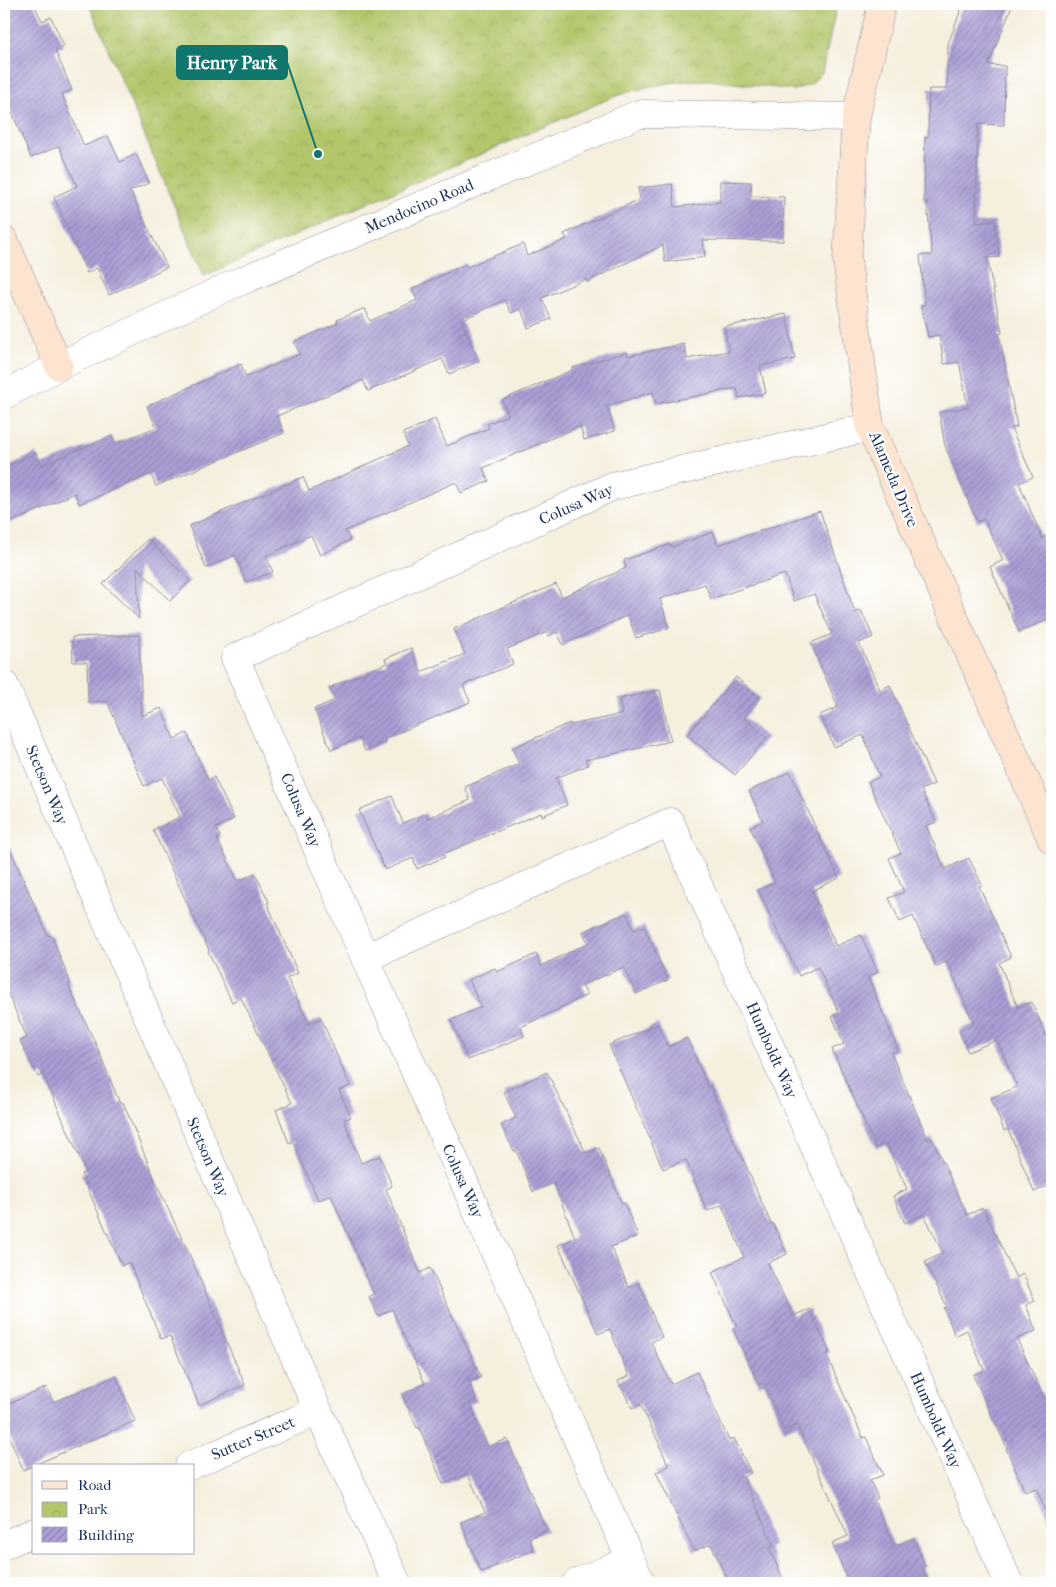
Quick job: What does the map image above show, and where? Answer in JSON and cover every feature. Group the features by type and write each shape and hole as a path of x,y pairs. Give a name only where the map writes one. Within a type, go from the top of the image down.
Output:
{"street":[{"name":"Alameda Drive","path":"882,4 856,117 847,260 870,427 1052,840"},
{"name":"Mendocino Road","path":"4,395 60,366 227,287 639,114 856,117"},
{"path":"4,240 60,366"},
{"name":"Colusa Way","path":"635,1572 235,658 613,486 870,427"},
{"name":"Stetson Way","path":"4,684 13,733 396,1583"},
{"name":"Humboldt Way","path":"365,958 670,822 1009,1583"},
{"name":"Sutter Street","path":"194,1464 318,1411"},
{"path":"4,1545 32,1533"},
{"path":"576,1583 635,1572"}],"green space":[{"path":"89,4 837,4 822,73 811,84 794,90 708,80 682,81 647,87 613,97 204,276"}],"building":[{"path":"4,4 34,4 42,21 51,17 64,46 55,50 72,90 62,94 84,146 108,136 120,162 136,154 149,183 130,191 167,267 109,295 97,268 87,273 54,197 77,186 59,146 31,158 4,93"},
{"path":"963,4 1013,4 988,65 1005,66 1004,125 978,124 976,223 995,221 999,257 987,258 1002,333 999,334 1017,427 1011,428 1033,477 1019,483 1042,538 1052,534 1052,618 1019,632 990,567 1003,560 984,519 977,522 945,446 939,412 968,407 959,362 944,364 939,335 928,337 921,306 925,305 920,255 932,255 927,202 924,202 925,137 928,137 929,89 947,89 948,44"},
{"path":"720,181 751,182 751,196 784,197 783,241 703,240 705,257 665,262 663,245 587,282 586,279 542,298 551,319 528,328 521,309 511,313 505,300 461,320 479,361 449,374 442,359 368,391 363,380 277,416 284,433 156,486 151,474 79,504 75,493 4,526 4,468 36,453 42,465 112,436 115,444 156,427 147,406 241,364 246,377 300,354 294,342 338,323 337,320 365,308 370,321 417,300 412,289 466,264 467,267 523,244 527,256 567,239 564,234 640,199 638,188 672,184 675,207 720,202"},
{"path":"786,314 795,359 760,366 766,393 739,398 737,388 656,404 653,392 607,406 615,431 584,440 580,426 483,468 489,481 461,493 456,482 345,531 350,540 320,555 311,535 266,556 273,572 246,582 235,555 206,568 189,526 303,477 309,491 408,446 403,433 435,419 447,446 489,428 487,424 508,415 502,400 572,370 572,368 627,352 628,356 684,344 687,359 729,351 724,327"},
{"path":"820,511 855,613 861,610 873,637 859,643 880,690 890,685 934,784 921,790 936,822 926,826 945,869 969,858 982,885 979,886 1011,957 999,963 1018,1008 1032,1002 1052,1051 1052,1184 1034,1192 1008,1129 1004,1131 991,1098 1017,1087 997,1040 968,1052 959,1030 974,1024 947,961 936,967 913,916 900,922 889,898 904,892 889,858 901,853 868,782 880,777 863,735 834,747 820,715 838,707 811,643 832,634 814,594 794,601 785,574 711,599 705,584 660,599 669,628 636,638 628,615 563,645 557,632 549,636 547,632 507,649 513,664 463,685 470,702 384,739 385,742 365,751 359,738 331,750 314,709 335,700 329,688 387,663 385,659 411,648 421,672 465,654 454,629 556,584 562,597 626,568 624,560 671,544 671,547 713,532 718,545"},
{"path":"148,539 190,581 170,601 137,567 139,619 103,584"},
{"path":"139,635 142,716 161,708 174,739 187,733 208,780 214,777 234,819 216,828 220,837 217,839 238,881 255,873 269,902 267,903 298,973 287,978 309,1024 321,1018 350,1086 339,1090 351,1117 344,1120 361,1163 380,1156 392,1186 386,1189 420,1273 430,1268 481,1377 469,1382 477,1401 470,1404 488,1447 507,1439 547,1531 529,1538 534,1550 481,1572 461,1522 485,1512 468,1474 443,1484 419,1427 417,1428 402,1394 425,1384 392,1309 378,1316 369,1296 374,1294 331,1195 318,1200 293,1141 289,1143 276,1110 292,1103 241,998 232,1002 153,830 180,817 162,778 144,786 107,701 88,702 87,662 73,662 72,637"},
{"path":"736,677 760,698 744,718 767,738 735,775 687,735"},
{"path":"660,690 671,741 585,760 588,765 556,778 567,805 542,816 541,813 443,854 445,857 417,869 413,858 385,870 359,810 392,796 403,823 426,813 428,818 470,800 465,787 519,764 512,748 570,723 571,725 622,714 619,699"},
{"path":"790,772 839,878 812,891 836,946 861,935 878,972 868,977 898,1050 891,1053 928,1140 932,1138 967,1215 983,1208 1016,1278 1023,1274 1035,1301 1026,1305 1036,1331 1017,1339 1050,1411 1044,1414 1052,1433 1052,1525 1036,1488 1025,1492 973,1375 984,1370 967,1330 955,1336 944,1308 947,1307 925,1262 943,1253 924,1214 905,1223 893,1196 907,1189 886,1144 876,1148 832,1049 844,1044 832,1016 839,1013 818,967 799,976 758,890 775,882 750,827 763,821 749,791"},
{"path":"4,835 48,936 51,935 71,984 68,985 98,1049 120,1104 123,1102 157,1185 191,1258 245,1385 199,1405 170,1336 161,1339 129,1262 122,1266 81,1174 86,1172 43,1074 38,1077 20,1041 27,1038 4,984"},
{"path":"626,913 634,930 644,926 668,980 636,994 624,967 582,985 587,995 521,1027 524,1036 468,1060 451,1020 481,1007 469,980 495,968 497,972 536,954 541,966 588,943 583,932"},
{"path":"658,1024 668,1047 687,1038 771,1224 773,1223 787,1254 768,1263 793,1316 809,1309 830,1353 826,1354 863,1438 866,1437 883,1475 870,1480 878,1498 874,1500 894,1546 913,1538 925,1566 922,1567 929,1583 849,1583 832,1543 848,1536 797,1425 784,1431 764,1383 759,1385 733,1329 737,1327 712,1272 744,1257 722,1205 707,1211 686,1160 663,1169 609,1045"},
{"path":"547,1072 586,1153 599,1148 622,1204 624,1203 638,1236 611,1247 629,1288 639,1283 662,1337 651,1342 671,1384 697,1372 729,1440 734,1438 751,1473 743,1477 774,1546 769,1548 785,1583 729,1583 711,1544 694,1551 656,1472 669,1466 640,1404 632,1408 618,1381 629,1376 610,1329 598,1334 558,1245 575,1238 554,1183 533,1192 516,1150 514,1151 501,1125 516,1118 504,1092"},
{"path":"116,1376 135,1421 37,1464 32,1464 32,1466 23,1470 4,1424 4,1406 47,1387 53,1402"}],"place":[{"name":"Henry Park","path":"318,154"}]}
